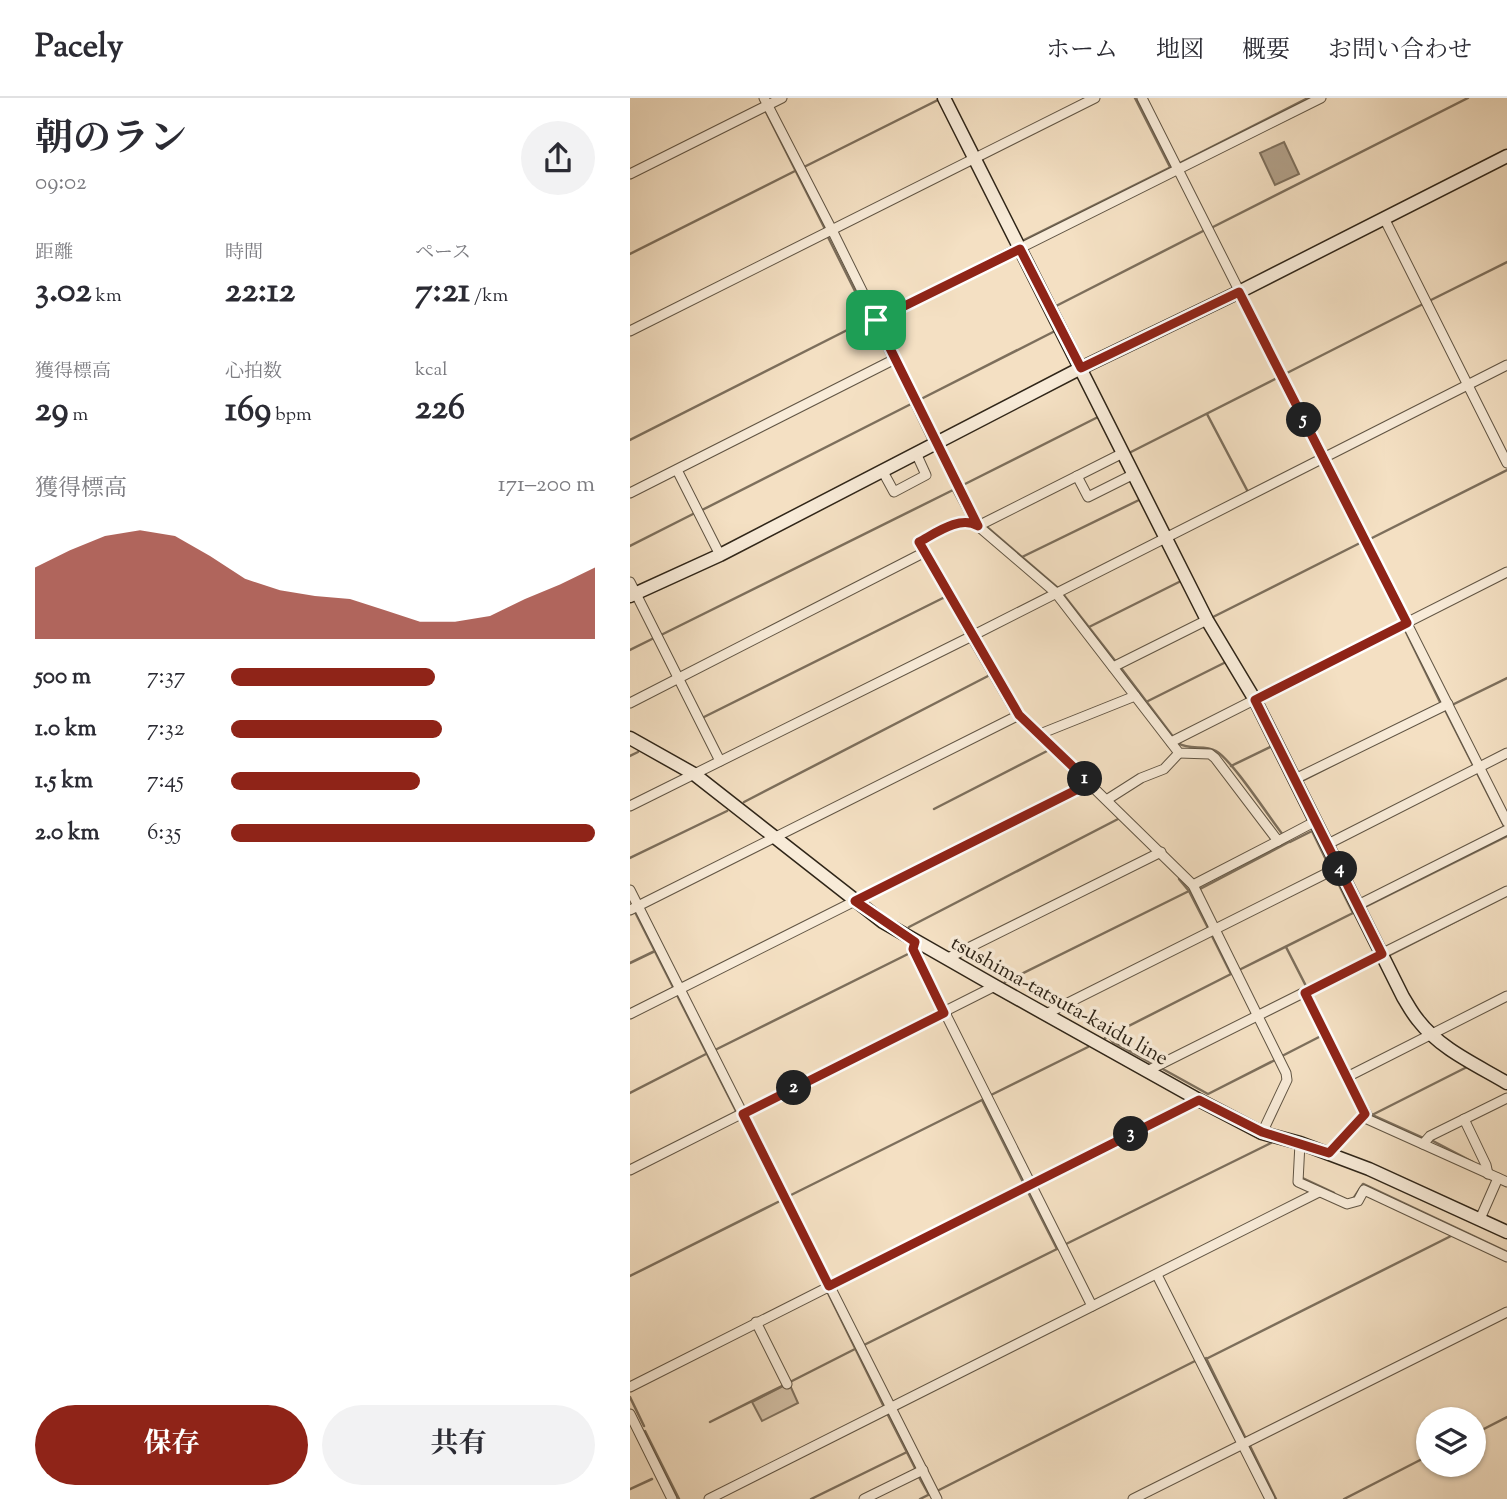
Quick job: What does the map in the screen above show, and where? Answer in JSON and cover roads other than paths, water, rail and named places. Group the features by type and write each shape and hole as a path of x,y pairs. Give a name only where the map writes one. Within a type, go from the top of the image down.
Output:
{"street":[{"path":"630,174 766,102 782,98"},
{"path":"944,98 1207,620 1255,700 1403,997 1431,1034 1453,1051 1507,1083"},
{"path":"630,331 1095,98"},
{"path":"1142,98 1507,822"},
{"path":"876,320 1321,98"},
{"path":"766,102 978,526"},
{"path":"720,761 632,591 657,585 720,555 1081,368 1239,292 1507,156"},
{"path":"1384,218 1507,463"},
{"path":"630,494 895,359"},
{"path":"630,806 1507,365"},
{"path":"882,470 894,492 926,475 916,453"},
{"path":"978,526 1124,453"},
{"path":"677,470 720,555"},
{"path":"1077,476 1088,497 1134,474"},
{"path":"1180,753 1055,593 978,526 969,521 960,522 919,542 1019,715 1108,799 1193,886 1286,1073 1287,1080 1262,1132"},
{"path":"630,703 925,552"},
{"path":"1171,742 1507,572"},
{"path":"1113,667 1207,620"},
{"path":"1040,734 1135,696"},
{"path":"1295,779 1448,704"},
{"path":"634,908 1019,715"},
{"name":"tsushima-tatsuta-kaidu line","path":"630,738 694,774 855,901 915,942 1199,1100 1262,1132 1329,1153 1507,1231"},
{"path":"1108,799 1141,778 1164,769 1180,753 1210,754 1278,841"},
{"path":"1328,844 1507,753"},
{"path":"630,1014 1090,783"},
{"path":"1193,886 1316,821"},
{"path":"1359,908 1507,830"},
{"path":"946,959 1161,852"},
{"path":"1046,1014 1339,867"},
{"path":"630,890 634,908 681,989 937,1499"},
{"path":"1147,1071 1507,891"},
{"path":"915,942 913,949 944,1013 1092,1306"},
{"path":"630,1170 995,986"},
{"path":"1305,993 1367,1119 1502,1180 1480,1219"},
{"path":"1347,1077 1507,996"},
{"path":"1423,1144 1430,1136 1507,1098"},
{"path":"630,1387 1199,1100"},
{"path":"1329,1153 1365,1114"},
{"path":"1464,1119 1488,1174"},
{"path":"1300,1143 1298,1182 1347,1204 1358,1201 1364,1190 1507,1258"},
{"path":"709,1499 1319,1192"},
{"path":"1157,1275 1270,1499"},
{"path":"1133,1499 1507,1312"},
{"path":"757,1322 787,1384"},
{"path":"630,1414 634,1434 673,1499"},
{"path":"864,1499 923,1470"}],"waterway":[{"path":"1135,98 1170,167"},
{"path":"1178,164 1308,98"},
{"path":"1211,228 1468,98"},
{"path":"802,168 940,99"},
{"path":"765,110 825,229"},
{"path":"1022,241 1173,166"},
{"path":"630,254 797,170"},
{"path":"1056,306 1205,230"},
{"path":"827,235 889,359"},
{"path":"917,295 1013,246"},
{"path":"1429,301 1507,262"},
{"path":"1283,375 1423,304"},
{"path":"630,440 871,318"},
{"path":"919,400 1055,331"},
{"path":"893,366 929,441"},
{"path":"1129,453 1279,377"},
{"path":"1277,378 1317,456"},
{"path":"702,510 913,403"},
{"path":"1207,414 1248,492"},
{"path":"961,486 1098,417"},
{"path":"1320,463 1401,623"},
{"path":"1368,540 1507,470"},
{"path":"661,635 953,490 967,516"},
{"path":"1022,557 1139,500"},
{"path":"630,546 693,514"},
{"path":"987,527 1058,588"},
{"path":"1213,617 1360,543"},
{"path":"1089,627 1179,582"},
{"path":"1063,594 1116,662"},
{"path":"702,718 943,598 946,598 966,635"},
{"path":"1404,628 1441,704"},
{"path":"630,650 654,638"},
{"path":"970,642 1012,714"},
{"path":"1146,702 1226,662"},
{"path":"1121,668 1174,738"},
{"path":"744,802 988,676"},
{"path":"1452,705 1507,678"},
{"path":"1444,708 1474,767"},
{"path":"1018,721 1029,731"},
{"path":"1178,743 1187,747 1211,749 1223,756 1283,835"},
{"path":"1231,766 1272,746"},
{"path":"934,809 1049,750"},
{"path":"630,756 638,752"},
{"path":"1302,781 1343,760"},
{"path":"1477,773 1504,826"},
{"path":"630,858 727,811"},
{"path":"909,927 1120,818"},
{"path":"1290,842 1312,831 1330,868"},
{"path":"1365,907 1507,836"},
{"path":"1200,889 1289,842"},
{"path":"1333,873 1353,913"},
{"path":"1179,879 1189,891 1208,928"},
{"path":"1005,982 1189,891"},
{"path":"1390,955 1496,901"},
{"path":"635,912 674,989"},
{"path":"1239,970 1355,912"},
{"path":"1211,934 1231,974"},
{"path":"1286,947 1307,988"},
{"path":"630,963 655,951"},
{"path":"715,1050 910,953"},
{"path":"1105,1038 1233,973"},
{"path":"1311,994 1349,1071"},
{"path":"677,995 737,1113"},
{"path":"1108,1036 1113,1042 1153,1064"},
{"path":"1282,1056 1321,1036"},
{"path":"989,1096 1088,1047"},
{"path":"630,1093 706,1054"},
{"path":"1161,1068 1208,1094 1275,1060"},
{"path":"1372,1115 1467,1067"},
{"path":"1352,1078 1372,1115 1423,1138"},
{"path":"789,1196 984,1099"},
{"path":"982,1100 1024,1184"},
{"path":"740,1119 824,1284"},
{"path":"1433,1141 1473,1162"},
{"path":"1064,1245 1271,1143"},
{"path":"1302,1178 1334,1193"},
{"path":"1353,1199 1363,1184 1507,1252"},
{"path":"1027,1190 1057,1249"},
{"path":"630,1276 780,1201"},
{"path":"1206,1359 1453,1235"},
{"path":"864,1345 1059,1248"},
{"path":"827,1291 884,1407"},
{"path":"790,1382 855,1349"},
{"path":"1206,1358 1246,1439"},
{"path":"937,1491 1197,1360"},
{"path":"710,1422 784,1385"},
{"path":"630,1397 644,1426"},
{"path":"888,1415 916,1470"},
{"path":"1486,1428 1507,1417"},
{"path":"645,1431 679,1499"},
{"path":"1250,1446 1276,1499"},
{"path":"811,1499 907,1452"},
{"path":"1344,1499 1416,1462"},
{"path":"919,1477 929,1495"},
{"path":"630,1489 652,1479"},
{"path":"920,1499 928,1495"}]}
